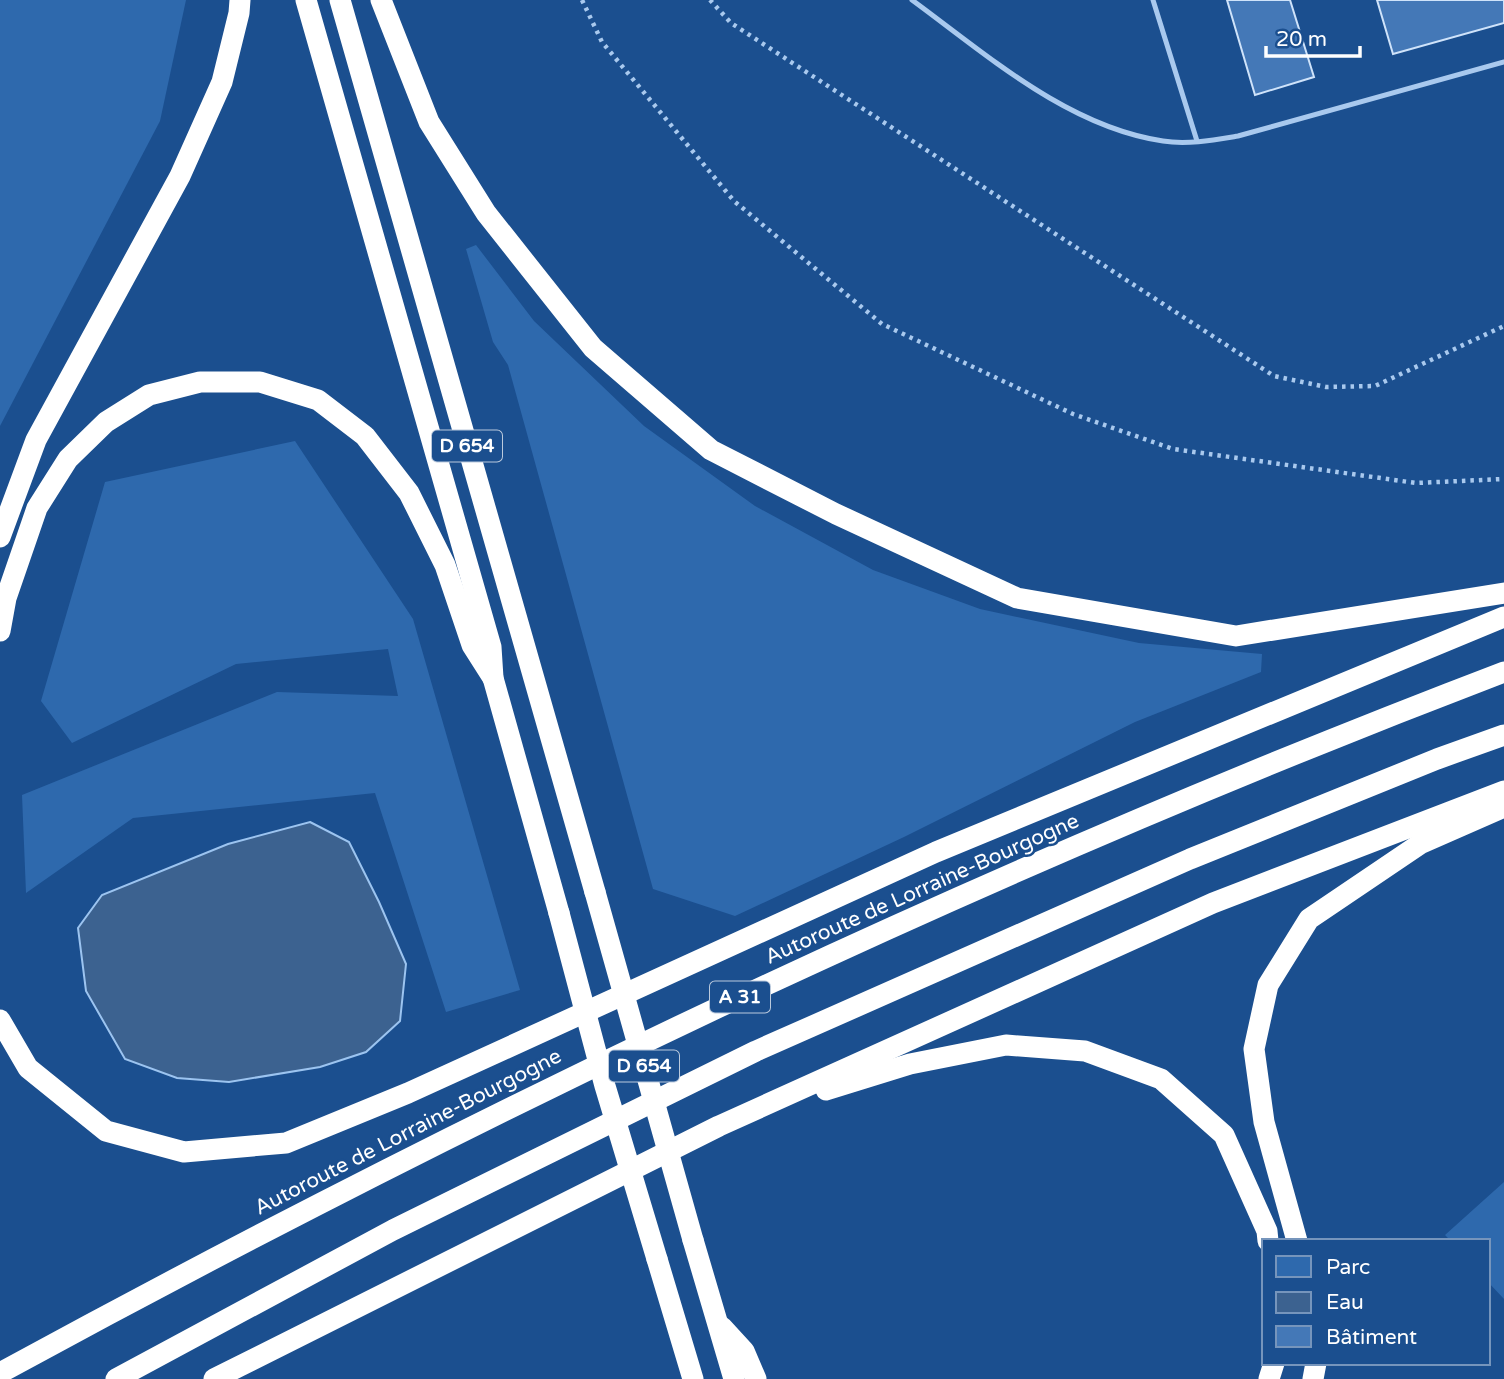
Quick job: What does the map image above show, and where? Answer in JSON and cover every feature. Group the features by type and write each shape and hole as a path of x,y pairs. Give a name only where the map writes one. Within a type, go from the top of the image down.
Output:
{"highway":[{"path":"0,537 36,440 191,153 222,82 240,0"},
{"name":"D 654","path":"306,0 491,647 493,678 605,1086 693,1379"},
{"name":"D 654","path":"340,0 734,1379"},
{"path":"381,0 429,122 486,213 593,348 711,450 836,514 1017,598 1236,636 1504,593"},
{"path":"0,631 6,598 37,508 68,459 106,422 149,395 200,382 260,382 318,400 365,436 409,494 444,565 472,645 493,678"},
{"path":"0,1020 28,1068 107,1131 184,1152 286,1143 408,1093 936,852 1504,617"},
{"name":"Autoroute de Lorraine-Bourgogne","path":"0,1373 362,1181 737,998 1166,808 1504,672"},
{"name":"A 31","path":"116,1379 393,1230 756,1051 1190,859 1437,759 1504,735"},
{"path":"214,1379 737,1118 1213,902 1504,791"},
{"path":"1296,1239 1264,1122 1254,1049 1268,985 1308,919 1420,844 1504,807"},
{"path":"737,1118 910,1064 1006,1045 1085,1051 1161,1079 1224,1135 1267,1231 1268,1239"},
{"path":"718,1323 744,1351 756,1379"},
{"path":"233,1379 301,1335"}],"lane":[{"path":"912,0 1027,85 1095,122 1132,135 1165,142 1238,136 1504,62"},
{"path":"1153,0 1197,141"}],"path":[{"path":"582,0 602,41 734,201 882,324 1073,414 1173,449 1416,483 1504,479"},
{"path":"710,0 731,23 1274,376 1326,387 1374,386 1504,326"}],"green space":[{"path":"0,0 186,0 160,121 0,426"},
{"path":"476,245 534,321 644,426 755,506 873,570 980,609 1139,643 1262,654 1261,672 1135,722 904,837 735,916 653,889 508,365 493,342 466,249"},
{"path":"295,441 413,619 520,990 446,1012 375,793 133,818 26,893 22,795 277,692 398,696 388,649 236,664 72,743 41,701 105,482"},
{"path":"1504,1182 1504,1299 1490,1284 1490,1239 1449,1239 1445,1235"}],"water":[{"path":"310,822 349,842 379,902 406,964 400,1021 366,1052 320,1067 229,1082 177,1078 125,1059 86,991 78,928 102,895 228,844"}],"building":[{"path":"1227,0 1290,0 1314,77 1255,95"},
{"path":"1377,0 1504,0 1504,23 1393,54"}]}
